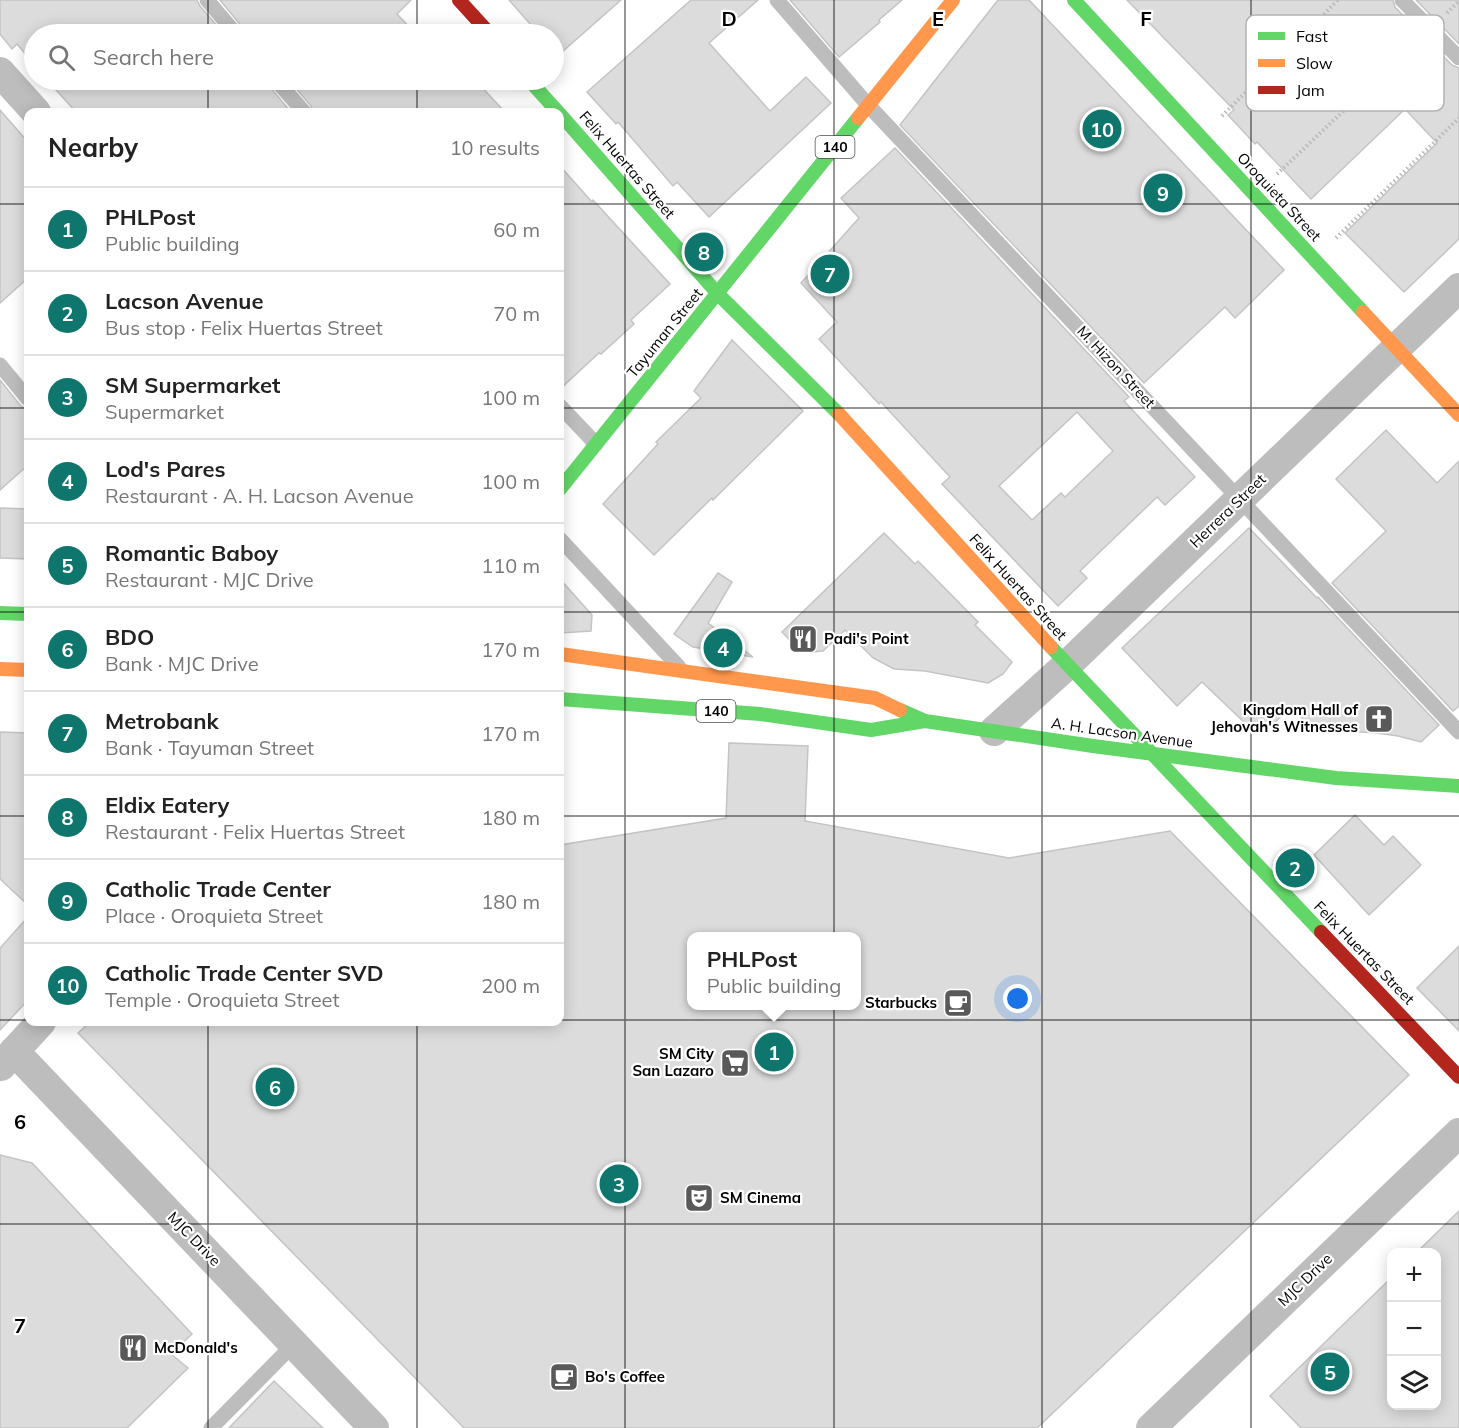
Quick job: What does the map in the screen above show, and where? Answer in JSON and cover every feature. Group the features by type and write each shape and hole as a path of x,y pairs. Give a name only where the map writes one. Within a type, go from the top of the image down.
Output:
{"street":[{"path":"459,0 481,24"},
{"name":"Tayuman Street","path":"564,484 953,0"},
{"name":"Oroquieta Street","path":"1074,0 1459,415"},
{"path":"0,72 32,108"},
{"name":"Felix Huertas Street","path":"538,90 554,108"},
{"name":"Felix Huertas Street","path":"564,119 718,294 834,409 1149,753 1459,1077"},
{"name":"Herrera Street","path":"994,731 1067,665 1459,288"},
{"path":"0,613 24,614"},
{"name":"A. H. Lacson Avenue","path":"564,655 875,698 925,722"},
{"path":"0,669 24,670"},
{"name":"A. H. Lacson Avenue","path":"564,699 760,714 871,730 925,722 1336,778 1459,786"},
{"path":"7,1059 38,1026"},
{"name":"MJC Drive","path":"7,1059 294,1344 375,1428"},
{"name":"MJC Drive","path":"1151,1428 1459,1133"}],"lane":[{"path":"207,0 228,24"},
{"name":"M. Hizon Street","path":"777,0 868,105 1459,732"},
{"path":"1402,0 1417,15"},
{"path":"1444,42 1459,58"},
{"path":"285,90 300,108"},
{"path":"0,365 24,394"},
{"path":"564,410 596,444"},
{"path":"564,543 683,671"},
{"path":"211,1428 294,1344"}],"path":[{"path":"1323,15 1338,0"},
{"path":"1444,15 1459,1"},
{"path":"1201,137 1246,92"},
{"path":"1255,195 1343,111"},
{"path":"1314,260 1459,118"}],"building":[{"path":"0,0 197,0 215,24 24,24 24,52 17,44 12,49 0,34"},
{"path":"220,0 411,0 397,14 406,24 240,24"},
{"path":"509,0 621,0 564,50 564,24 530,24"},
{"path":"691,0 758,0 709,43 770,111 806,77 831,103 709,217 677,182 673,186 618,122 616,124 587,92"},
{"path":"790,0 902,0 839,57"},
{"path":"998,0 1029,0 1284,270 1235,318 1225,307 1144,383 900,125"},
{"path":"1127,0 1393,0 1395,7 1403,15 1246,15 1246,111 1403,111 1311,199 1228,115 1234,110"},
{"path":"1416,0 1459,0 1459,44 1444,29 1444,15 1431,15"},
{"path":"1444,57 1459,68 1459,239 1404,292 1345,233 1437,143 1407,111 1444,111"},
{"path":"56,90 272,90 288,108 72,108"},
{"path":"297,90 484,90 501,108 312,108"},
{"path":"0,110 24,137 24,282 0,303"},
{"path":"895,148 1129,397 1124,401 1195,477 1165,505 1157,497 1080,571 1087,578 1058,606 942,484 950,477 819,339 837,322 801,283 859,218 841,198","holes":["1077,412 1113,451 1065,497 1061,493 1032,520 999,486"]},
{"path":"564,170 670,284 631,320 634,324 601,354 599,353 564,385"},
{"path":"732,340 803,411 654,555 603,504 658,444 656,442 701,398 694,391"},
{"path":"0,380 24,408 24,469 0,490"},
{"path":"1386,430 1437,483 1459,461 1459,706 1453,711 1332,583 1386,531 1336,479"},
{"path":"0,508 24,509 24,559 0,558"},
{"path":"1249,528 1439,725 1421,742 1377,733 1345,731 1317,733 1291,707 1271,726 1247,725 1202,682 1177,706 1122,648"},
{"path":"884,533 915,564 918,561 978,622 975,625 1012,662 1003,674 988,683 925,671 894,669 873,658 845,630 823,651 811,652 799,649 782,632"},
{"path":"718,573 732,582 708,623 753,657 693,647 674,634"},
{"path":"564,584 592,615 591,631 564,633"},
{"path":"0,732 24,733 24,901 0,879"},
{"name":"SM City San Lazaro","path":"729,743 808,746 805,821 1009,858 1170,831 1409,1075 1037,1428 464,1428 78,1033 86,1026 564,1026 564,844 726,818"},
{"path":"1355,815 1384,845 1393,836 1421,865 1369,915 1314,855"},
{"path":"24,921 24,1004 0,1030 0,948"},
{"path":"1459,946 1459,1031 1417,988"},
{"path":"0,1155 32,1163 192,1334 171,1354 188,1368 127,1428 0,1428"},
{"path":"1459,1211 1459,1428 1301,1428 1270,1396 1387,1282 1387,1410 1441,1410 1441,1248 1421,1248"},
{"path":"274,1381 323,1428 229,1428"}],"traffic: fast":[{"path":"1074,0 1363,312"},
{"path":"538,90 554,108"},
{"path":"564,484 858,118"},
{"path":"564,119 718,294 839,414"},
{"path":"0,613 24,614"},
{"path":"1051,647 1321,932"},
{"path":"564,699 760,714 871,730 925,721"},
{"path":"900,710 925,721 1093,746 1336,778 1459,786"}],"traffic: slow":[{"path":"858,118 953,0"},
{"path":"1363,312 1459,415"},
{"path":"839,414 1051,647"},
{"path":"564,655 875,698 900,710"},
{"path":"0,669 24,670"}],"traffic: jam":[{"path":"459,0 481,24"},
{"path":"1321,932 1459,1077"}],"place":[{"name":"Catholic Trade Center SVD","path":"1102,129"},
{"name":"Catholic Trade Center","path":"1163,193"},
{"name":"Eldix Eatery","path":"704,252"},
{"name":"Metrobank","path":"830,274"},
{"name":"Padi's Point","path":"803,639"},
{"name":"Lod's Pares","path":"723,648"},
{"name":"Kingdom Hall of Jehovah's Witnesses","path":"1379,719"},
{"name":"Lacson Avenue","path":"1295,868"},
{"name":"Starbucks","path":"958,1003"},
{"name":"PHLPost","path":"774,1052"},
{"name":"SM City San Lazaro","path":"735,1063"},
{"name":"BDO","path":"275,1087"},
{"name":"SM Supermarket","path":"619,1184"},
{"name":"SM Cinema","path":"699,1198"},
{"name":"McDonald's","path":"133,1348"},
{"name":"Romantic Baboy","path":"1330,1372"},
{"name":"Bo's Coffee","path":"564,1377"}]}
